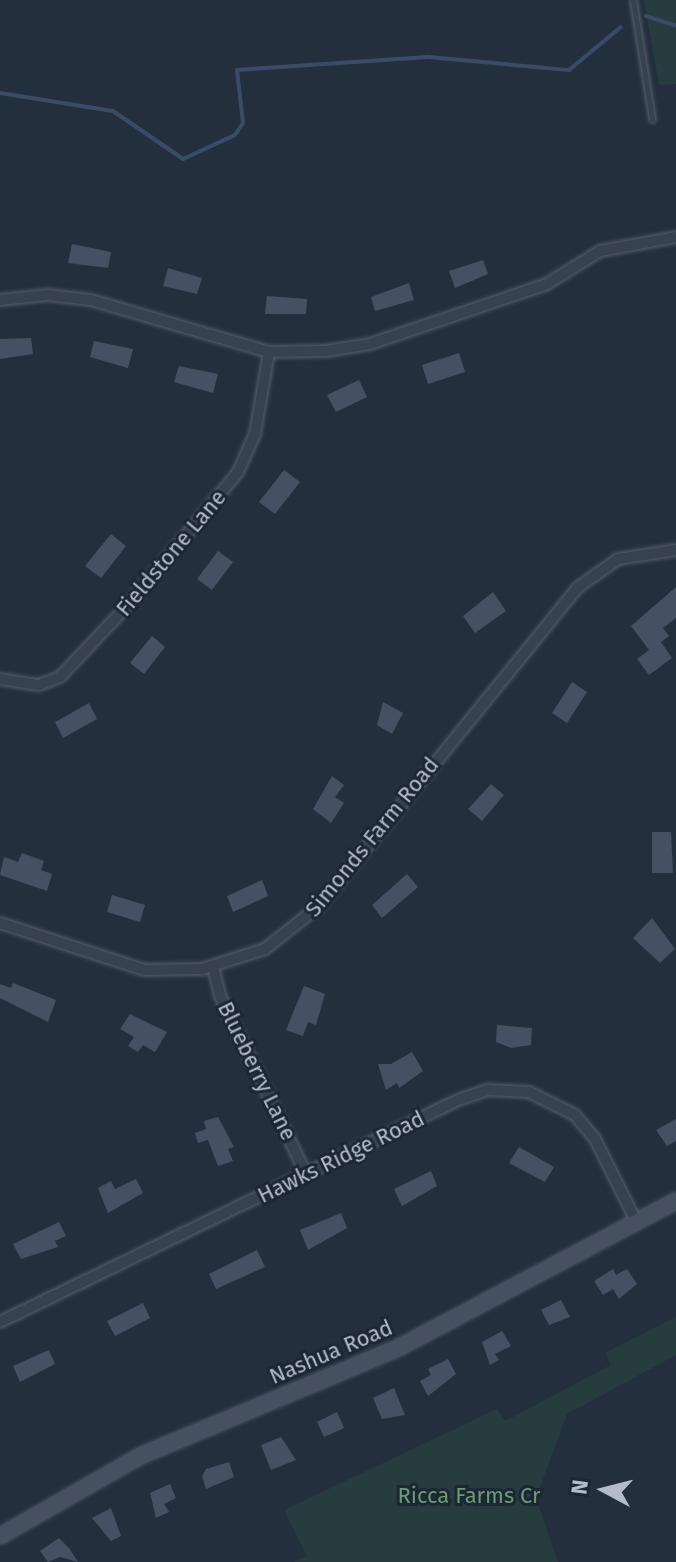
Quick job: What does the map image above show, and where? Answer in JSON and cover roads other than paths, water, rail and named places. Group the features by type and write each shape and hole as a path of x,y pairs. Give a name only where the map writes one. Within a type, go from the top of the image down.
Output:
{"main road":[{"name":"Nashua Road","path":"0,1536 140,1456 400,1347 676,1201"}],"street":[{"path":"0,300 48,295 91,300 269,352 370,344 547,284 600,251 676,237"},
{"name":"Fieldstone Lane","path":"0,679 39,685 71,671 161,567 238,472 255,434 269,352"},
{"name":"Simonds Farm Road","path":"0,923 134,969 213,967 276,942 319,906 577,588 618,559 676,550"},
{"name":"Blueberry Lane","path":"213,967 220,996 306,1174"},
{"name":"Hawks Ridge Road","path":"0,1322 467,1096 518,1090 558,1103 582,1122 636,1221"}],"lane":[{"path":"633,0 652,119"}],"waterway":[{"path":"646,16 676,26"},
{"path":"0,93 113,111 183,159 235,135 243,123 237,70 428,57 569,70 621,27"}],"park label":[{"name":"Ricca Farms Cr","path":"469,1496"}]}
